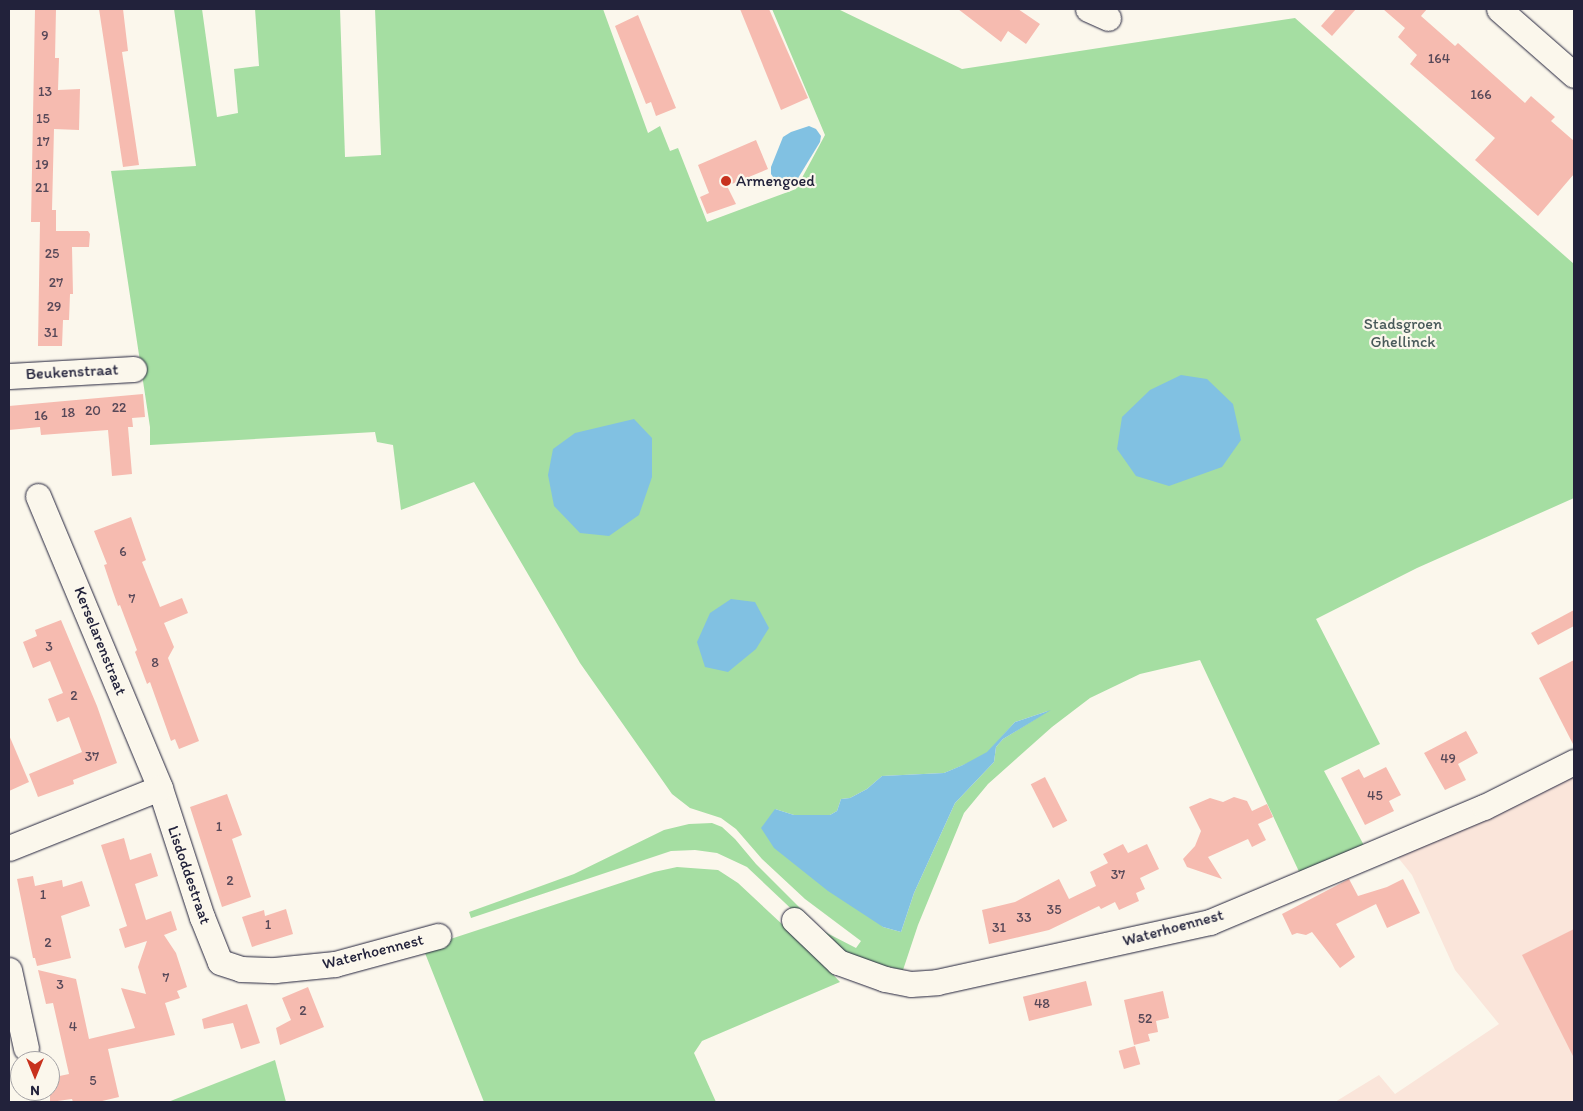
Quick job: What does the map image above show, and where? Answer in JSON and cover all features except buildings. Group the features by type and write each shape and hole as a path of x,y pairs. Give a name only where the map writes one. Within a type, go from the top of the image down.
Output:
{"street":[{"path":"1510,12 1574,75"},
{"name":"Beukenstraat","path":"9,376 134,369"},
{"name":"Kerselarenstraat","path":"38,496 160,788"},
{"name":"Waterhoennest","path":"794,920 838,962 885,979 910,984 937,982 1210,922 1484,807 1574,762"},
{"path":"9,848 160,788"},
{"name":"Lisdoddestraat","path":"160,788 202,917 220,962"},
{"name":"Waterhoennest","path":"220,962 241,969 275,970 335,964 438,936"},
{"path":"9,970 26,1048"}],"shaded area":[{"path":"1574,774 1574,1102 1335,1102 1379,1075 1395,1094 1499,1024 1455,970 1412,875 1396,855"}],"green space":[{"name":"Stadsgroen Ghellinck","path":"174,9 202,9 217,117 238,113 234,69 259,66 255,9 340,9 345,157 381,155 375,9 603,9 648,133 660,126 670,151 678,148 707,222 796,189 825,135 772,9 838,9 962,69 1295,18 1574,264 1574,498 1417,568 1316,619 1380,744 1324,771 1367,851 1302,878 1200,660 1140,674 1090,698 1052,727 988,784 964,813 918,925 903,970 846,955 819,935 747,867 717,853 695,850 671,851 471,918 469,912 574,874 664,830 689,824 712,823 722,827 735,839 756,864 823,931 856,948 861,941 805,899 762,859 736,829 721,818 690,808 672,794 580,663 474,482 401,510 393,445 377,442 375,432 150,445 150,427 111,171 196,166","holes":["1048,711 1003,739 996,747 994,762 955,803 914,893 901,932 883,927 775,809 794,815 830,815 837,811 841,799 850,798 867,789 882,776 944,773 978,759 988,752 1015,722"]},
{"path":"677,867 718,870 738,883 812,952 840,982 702,1041 694,1053 716,1102 484,1102 423,948 654,872"},
{"path":"275,1060 286,1102 168,1102"}],"water":[{"path":"809,126 816,129 821,136 820,142 792,188 778,184 771,174 771,167 783,137"},
{"path":"1181,375 1207,379 1233,404 1241,440 1222,467 1169,486 1136,476 1117,449 1122,417 1150,390"},
{"path":"634,419 652,438 652,477 639,515 609,536 580,533 554,506 548,475 553,449 575,433"},
{"path":"731,599 755,602 769,628 756,649 728,672 705,667 697,642 710,613"},
{"path":"1051,710 1003,739 996,747 994,762 955,803 914,893 901,932 883,927 828,891 774,848 761,828 775,809 794,815 830,815 837,811 841,799 850,798 867,789 882,776 944,773 987,752 1015,722"}],"place":[{"name":"Armengoed","path":"726,181"}]}
